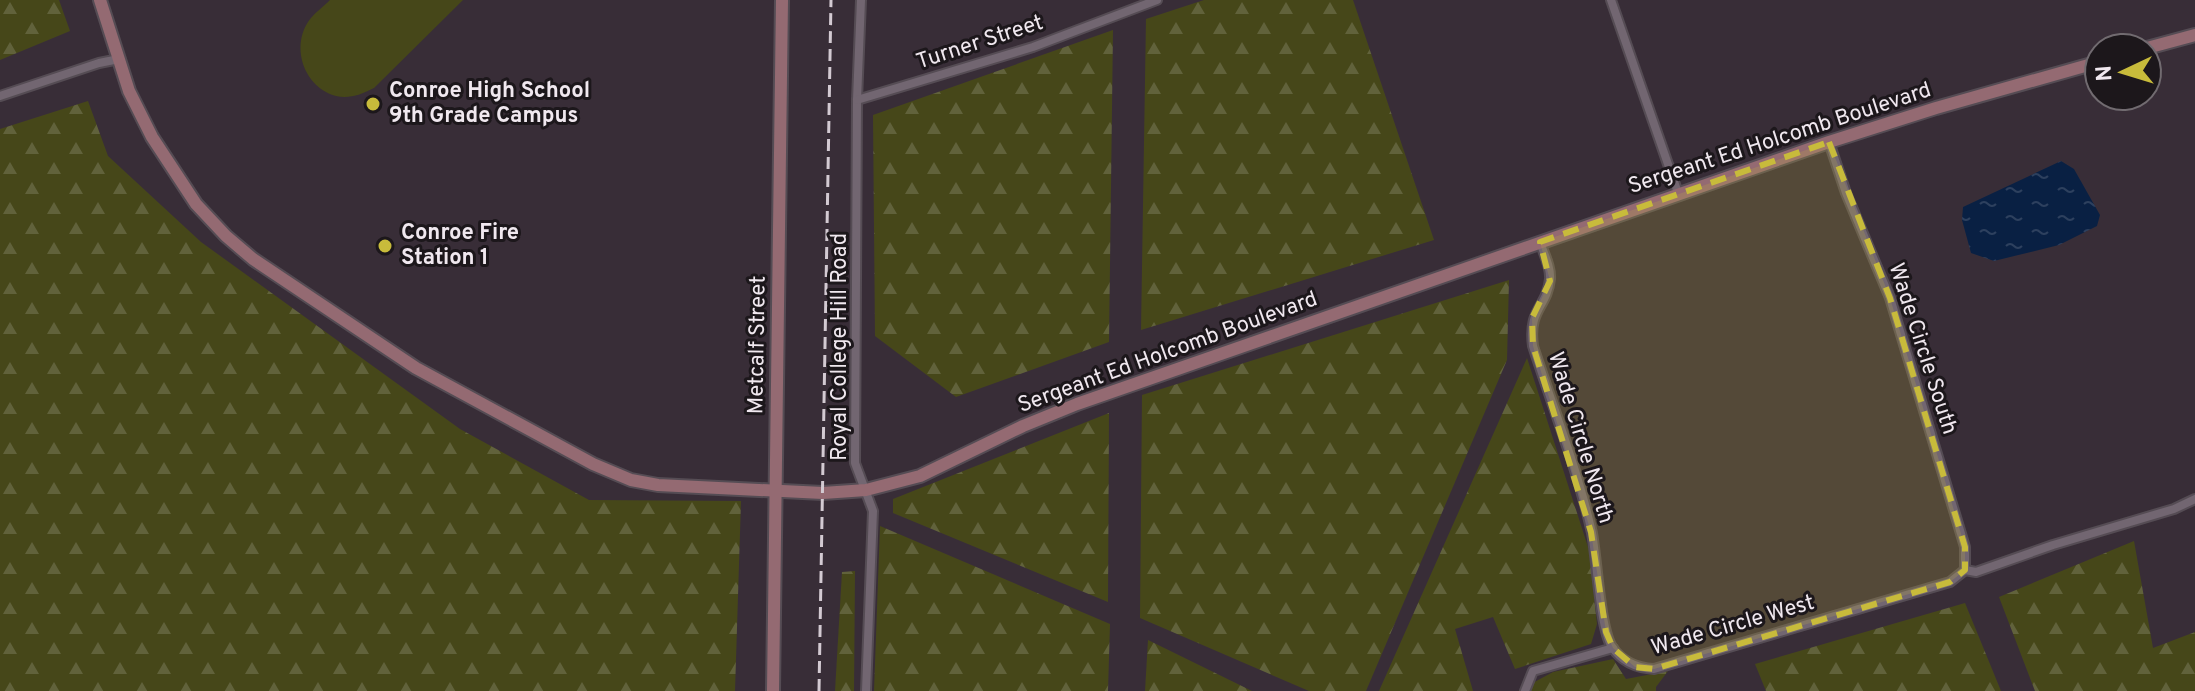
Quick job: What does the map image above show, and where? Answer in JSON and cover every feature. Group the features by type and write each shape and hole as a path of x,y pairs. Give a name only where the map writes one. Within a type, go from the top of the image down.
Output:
{"street":[{"name":"Sergeant Ed Holcomb Boulevard","path":"100,0 129,91 170,167 196,204 253,259 416,368 593,464 631,480 658,485 823,493 866,490 920,476 1023,426 1077,404 1829,142 2083,67"},
{"name":"Metcalf Street","path":"773,691 782,0"},
{"name":"Royal College Hill Road","path":"861,0 857,100 855,463 873,511 866,691"},
{"name":"Turner Street","path":"857,100 1033,47 1157,0"},
{"path":"1611,0 1678,193"},
{"path":"2163,44 2195,35"},
{"path":"0,96 119,59"},
{"name":"Wade Circle South","path":"1829,142 1846,193 1890,298 1965,547 1965,570"},
{"name":"Wade Circle North","path":"1540,242 1550,281 1532,318 1533,346 1591,532 1606,632 1613,648"},
{"name":"Wade Circle West","path":"1613,648 1635,667 1654,669 1950,582 1965,570 1976,572 2174,509 2195,499"},
{"path":"1525,691 1533,671 1613,648"}],"highlighted area":[{"path":"1829,142 1890,298 1965,547 1965,570 1950,582 1654,669 1635,667 1613,648 1606,632 1591,532 1533,346 1532,318 1550,281 1540,242"}],"green space":[{"path":"0,0 59,0 70,31 0,60"},
{"path":"330,0 463,0 374,88 344,97 321,89 305,70 302,58 303,33 308,22"},
{"path":"1204,0 1353,0 1434,240 1141,330 1146,19"},
{"path":"1113,30 1109,342 956,397 875,336 873,115"},
{"path":"88,101 108,156 201,242 460,429 589,500 741,501 735,691 0,691 0,129"},
{"path":"1509,280 1507,360 1366,691 1309,691 1140,618 1142,395"},
{"path":"1527,358 1589,550 1597,624 1591,644 1515,669 1493,617 1455,629 1473,691 1379,691"},
{"path":"1109,413 1108,602 893,513 893,499"},
{"path":"880,526 1110,624 1108,691 874,691"},
{"path":"2134,541 2153,648 2195,632 2195,691 2035,691 1999,597"},
{"path":"855,571 854,691 835,691 842,572"},
{"path":"1965,603 2001,691 1766,691 1755,664"},
{"path":"1148,640 1252,691 1145,691"},
{"path":"1613,659 1626,679 1668,671 1656,691 1518,691 1553,672"}],"water":[{"path":"2061,161 2074,169 2100,215 2097,226 2059,245 1994,261 1971,253 1962,220 1963,207"}],"railway":[{"path":"819,691 831,0"}],"place":[{"name":"Conroe High School 9th Grade Campus","path":"373,104"},
{"name":"Conroe Fire Station 1","path":"385,246"}]}
